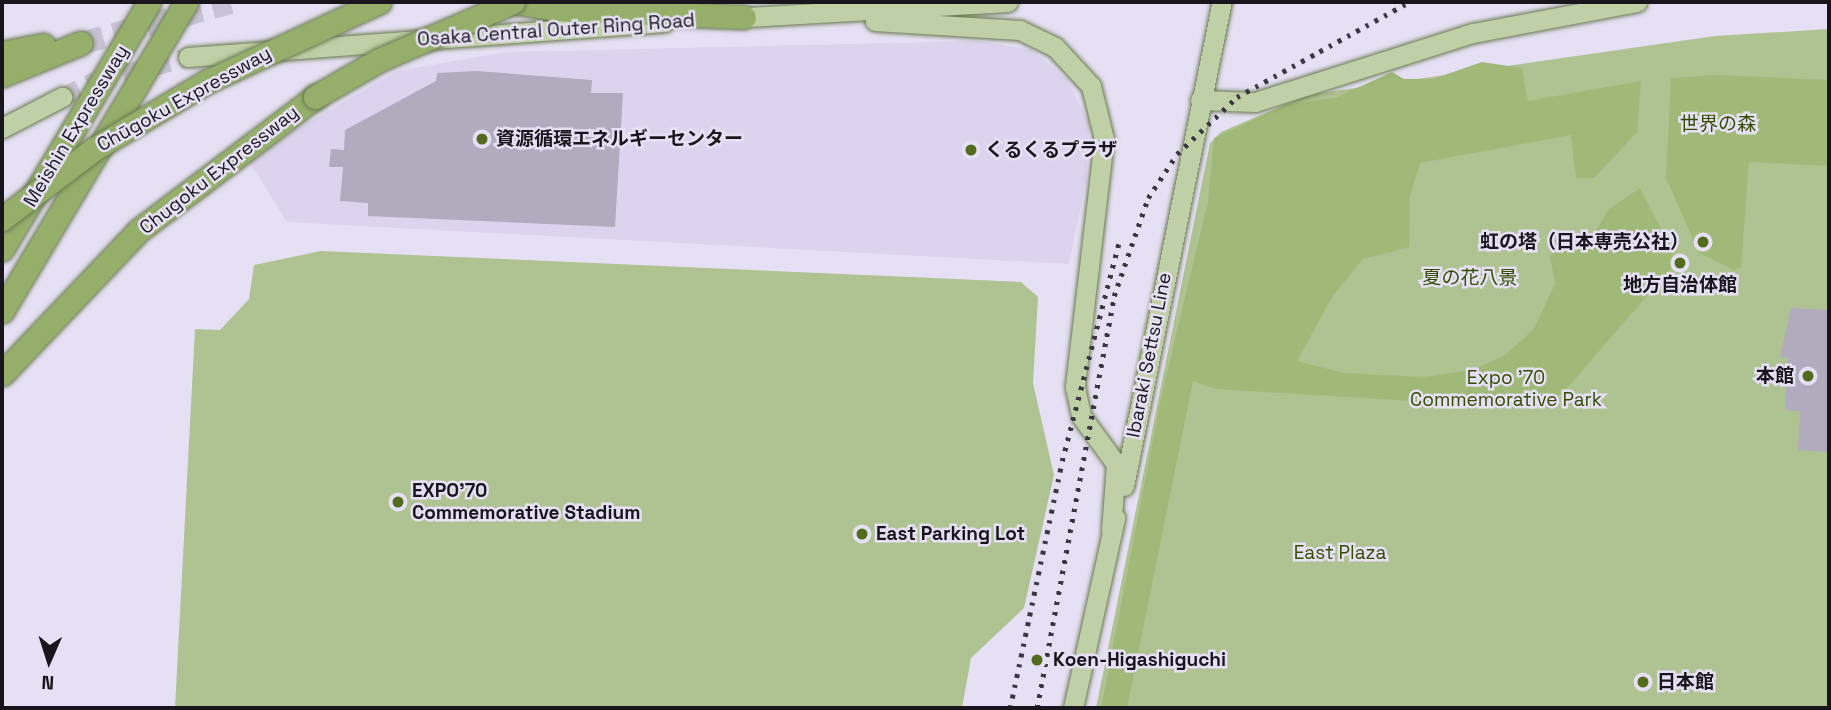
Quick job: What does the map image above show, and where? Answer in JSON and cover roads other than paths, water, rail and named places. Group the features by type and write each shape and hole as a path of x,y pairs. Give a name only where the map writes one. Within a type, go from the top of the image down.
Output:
{"highway":[{"name":"Meishin Expressway","path":"2,249 149,2"},
{"name":"Meishin Expressway","path":"2,311 186,2"},
{"name":"Chūgoku Expressway","path":"2,219 94,149 206,82 380,2"},
{"path":"514,2 553,9 744,17"},
{"name":"Chugoku Expressway","path":"2,374 138,231 315,97 379,60 514,2"},
{"path":"2,53 83,40 2,75"}],"main road":[{"name":"Osaka Central Outer Ring Road","path":"188,57 744,17 1009,2"},
{"path":"1199,100 1255,102 1473,33 1637,2"},
{"name":"Ibaraki Settsu Line","path":"1073,708 1199,100 1222,4"},
{"path":"805,14 1009,28 1055,47 1091,86 1104,139 1075,387 1082,416 1116,464 1111,530"},
{"path":"2,128 62,97"}],"tunnel":[{"path":"81,43 230,2"},
{"path":"62,97 95,81 188,57"}],"railway":[{"path":"1037,708 1114,296 1148,198 1177,154 1237,97 1409,2"},
{"path":"1010,708 1062,461 1120,238"}],"place":[{"name":"資源循環エネルギーセンター","path":"482,139"},
{"name":"くるくるプラザ","path":"971,150"},
{"name":"虹の塔（日本専売公社）","path":"1703,242"},
{"name":"地方自治体館","path":"1680,263"},
{"name":"本館","path":"1808,376"},
{"name":"EXPO'70 Commemorative Stadium","path":"398,502"},
{"name":"East Parking Lot","path":"862,534"},
{"name":"Koen-Higashiguchi","path":"1037,660"},
{"name":"日本館","path":"1643,682"}],"park label":[{"name":"世界の森","path":"1718,124"},
{"name":"夏の花八景","path":"1470,278"},
{"name":"Expo '70 Commemorative Park","path":"1506,389"},
{"name":"East Plaza","path":"1340,553"}]}
